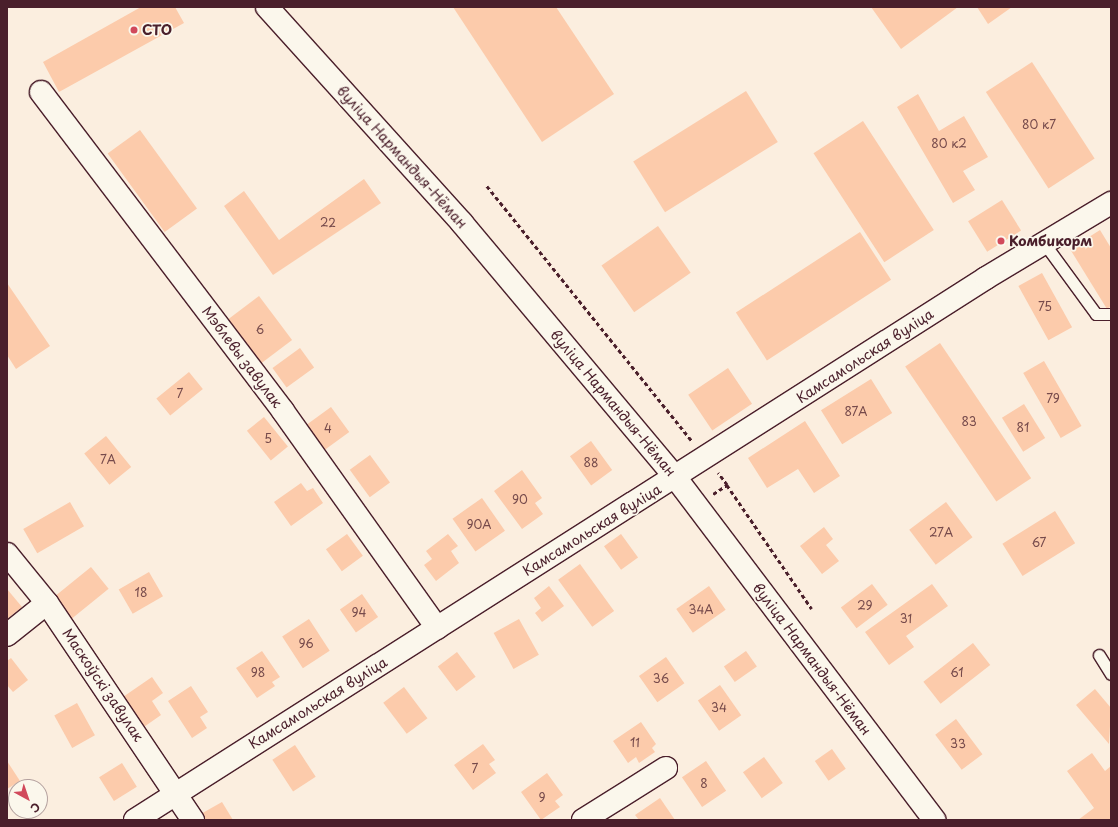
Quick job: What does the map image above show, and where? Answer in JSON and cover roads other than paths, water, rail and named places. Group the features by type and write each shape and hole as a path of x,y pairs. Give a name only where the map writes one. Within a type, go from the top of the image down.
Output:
{"street":[{"name":"вуліца Нармандыя-Нёман","path":"267,7 462,223 674,477 934,820"},
{"name":"Мэблевы завулак","path":"41,92 283,411 437,628"},
{"name":"Камсамольская вуліца","path":"135,820 1044,243 1111,203"},
{"name":"Маскоўскі завулак","path":"7,554 47,604 193,820"},
{"path":"7,635 47,604"},
{"path":"583,820 666,768"}],"lane":[{"path":"1044,243 1096,314 1111,314"},
{"path":"1099,655 1111,674"}],"place":[{"name":"СТО","path":"134,30"},
{"name":"Комбикорм","path":"1001,241"}]}
